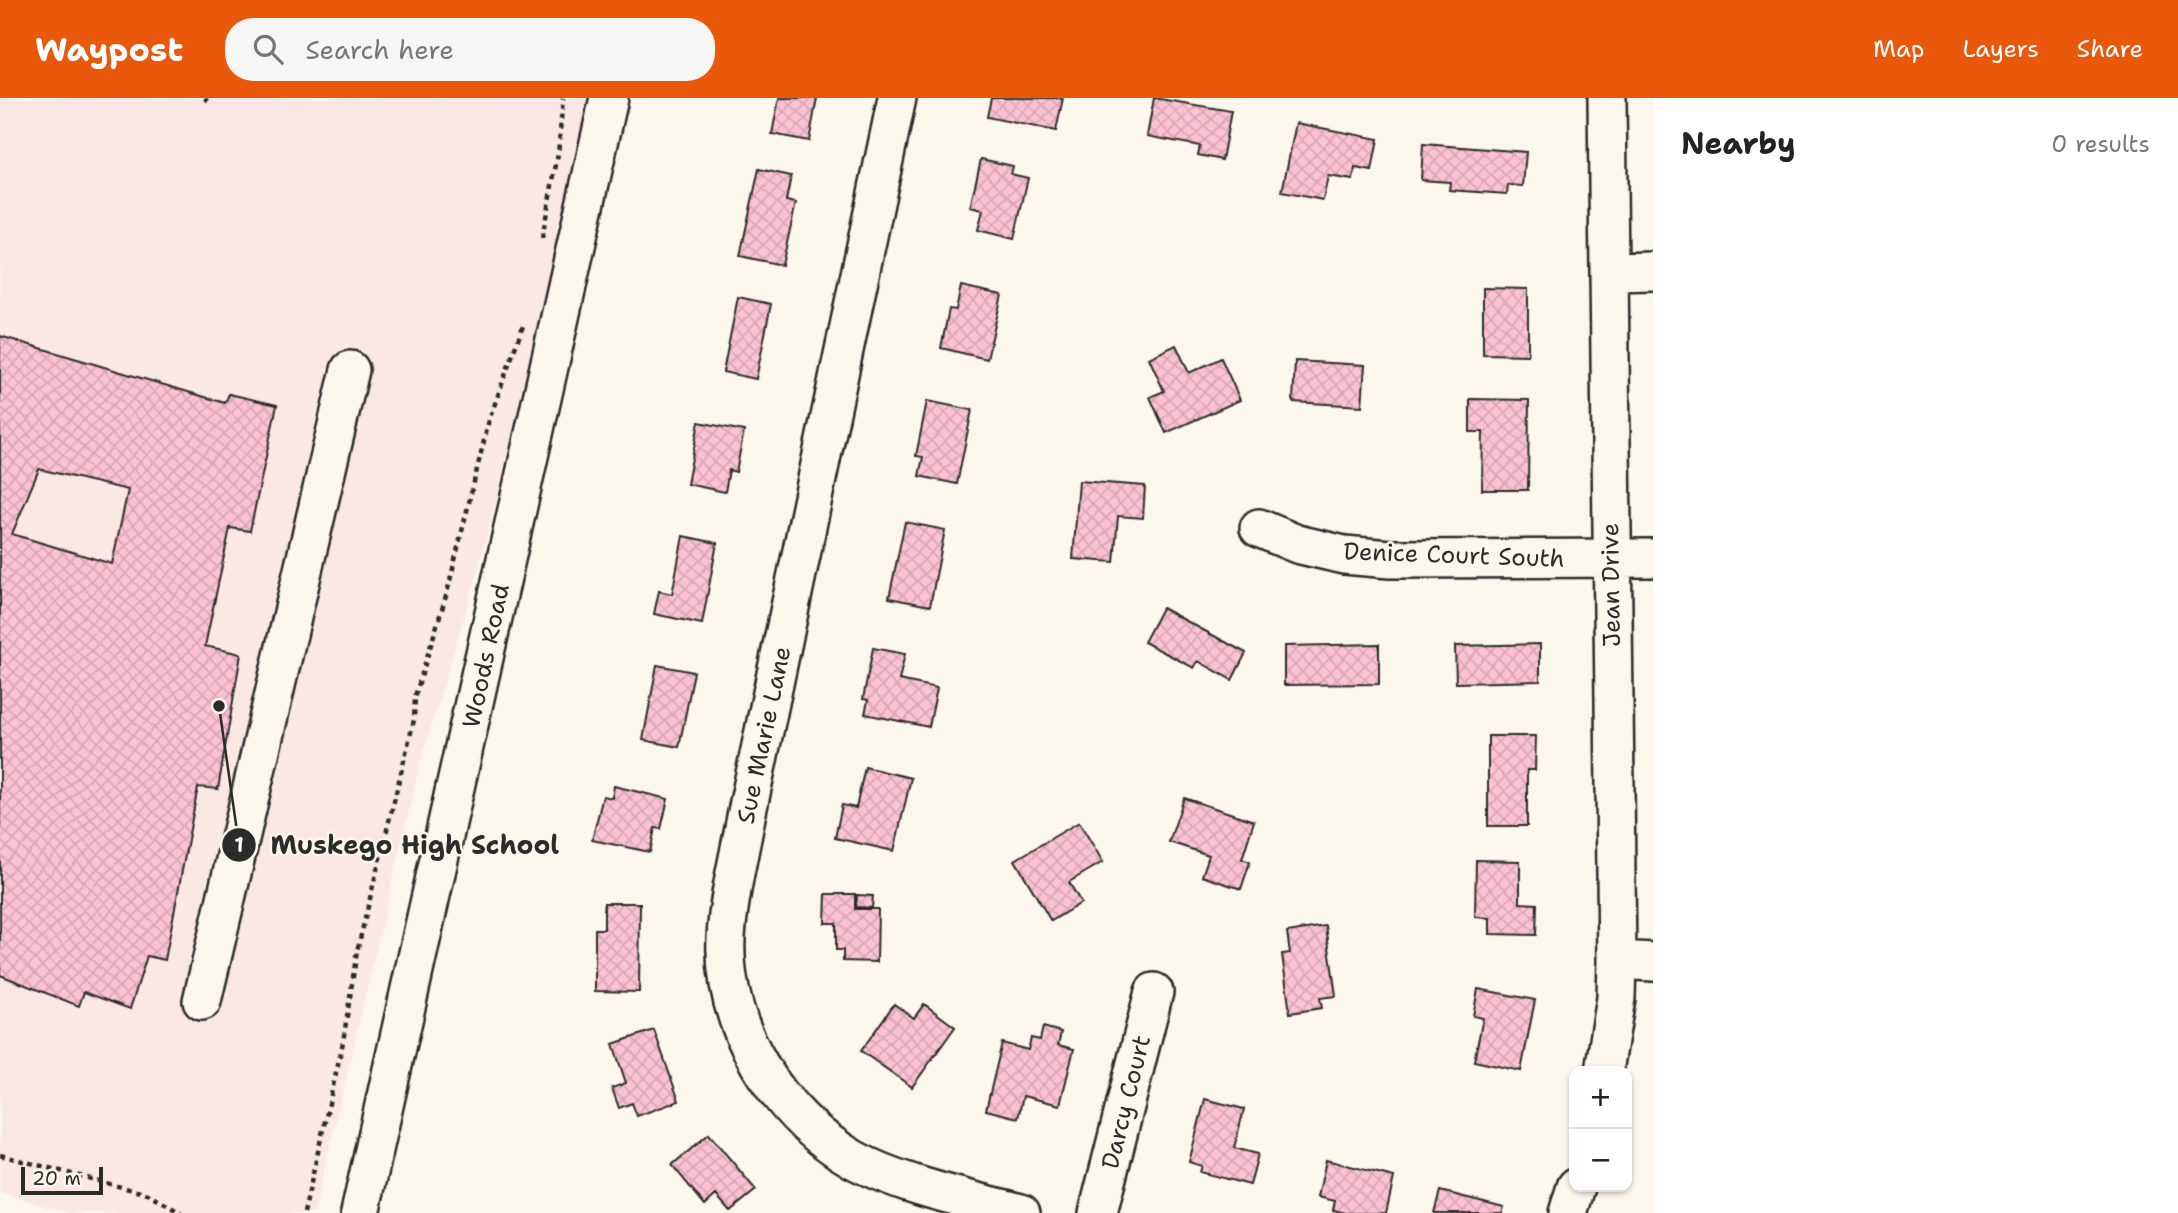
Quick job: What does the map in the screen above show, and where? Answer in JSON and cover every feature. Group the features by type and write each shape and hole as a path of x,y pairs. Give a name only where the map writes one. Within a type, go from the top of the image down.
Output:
{"street":[{"name":"Woods Road","path":"360,1213 437,881 609,98"},
{"name":"Sue Marie Lane","path":"897,98 746,817 729,907 727,971 732,999 748,1044 772,1084 803,1123 854,1159 910,1181 1021,1213"},
{"name":"Jean Drive","path":"1605,1066 1616,998 1607,98"},
{"path":"1610,272 1653,271"},
{"path":"202,1001 349,370"},
{"name":"Denice Court South","path":"1259,528 1297,544 1344,555 1390,559 1653,558"},
{"path":"1616,960 1653,962"},
{"name":"Darcy Court","path":"1098,1213 1154,992"},
{"path":"1568,1213 1574,1192"}],"path":[{"path":"541,245 558,154 563,98"},
{"path":"304,1213 342,1042 357,951 414,720 415,696 447,593 489,420 526,316"},
{"path":"0,1154 148,1195 181,1213"}],"shaded area":[{"path":"0,98 594,98 539,357 529,371 476,577 420,763 314,1213 70,1213 0,1193"}],"building":[{"path":"779,98 817,98 809,141 772,134"},
{"path":"991,98 1063,98 1056,131 987,117"},
{"path":"1154,98 1231,111 1222,160 1198,155 1200,146 1147,136"},
{"path":"1296,123 1378,139 1372,171 1355,168 1353,180 1328,176 1323,200 1282,192"},
{"path":"1423,144 1526,152 1523,186 1508,185 1507,194 1449,190 1450,182 1421,180"},
{"path":"981,159 1013,166 1011,174 1028,178 1014,239 978,230 983,210 970,207"},
{"path":"759,169 791,176 786,201 796,203 782,265 740,256"},
{"path":"961,286 1002,295 987,359 941,348 949,309 956,310"},
{"path":"1483,288 1528,289 1528,355 1483,354"},
{"path":"738,297 771,304 756,379 723,372"},
{"path":"0,336 225,403 229,394 277,405 250,531 230,528 205,646 241,654 218,789 198,787 165,960 147,956 130,1009 84,992 79,1006 0,975","holes":["39,469 128,490 112,564 12,534"]},
{"path":"1176,345 1189,373 1221,358 1240,400 1166,433 1150,397 1164,391 1149,358"},
{"path":"1295,361 1365,365 1362,406 1293,402"},
{"path":"1470,399 1529,400 1528,490 1482,490 1483,432 1470,432"},
{"path":"927,401 972,410 957,484 919,476 923,457 916,456"},
{"path":"699,422 744,431 736,472 729,470 725,492 687,484"},
{"path":"1079,481 1145,486 1143,518 1118,516 1114,562 1073,559"},
{"path":"905,522 945,530 930,606 889,598"},
{"path":"683,536 717,543 702,624 654,614 659,591 672,594"},
{"path":"1162,608 1246,653 1232,680 1198,661 1194,668 1144,642"},
{"path":"1379,644 1379,684 1284,685 1284,646"},
{"path":"1540,644 1540,681 1456,683 1455,646"},
{"path":"873,648 905,654 899,680 937,688 929,727 865,714 868,700 863,699"},
{"path":"657,665 694,672 679,747 643,740"},
{"path":"1488,736 1536,736 1535,770 1527,770 1527,826 1488,826"},
{"path":"865,767 911,778 894,851 835,838 842,805 856,808"},
{"path":"614,786 668,799 661,829 655,828 650,852 592,840 603,796 612,798"},
{"path":"1184,798 1254,821 1242,859 1250,862 1241,889 1202,876 1209,855 1169,842"},
{"path":"1079,822 1103,862 1069,882 1081,903 1051,921 1015,860"},
{"path":"1476,860 1520,861 1520,903 1537,904 1536,935 1490,934 1490,918 1475,917"},
{"path":"826,894 855,894 855,909 878,909 877,962 843,961 843,950 836,950 836,923 825,923"},
{"path":"857,895 873,896 872,908 856,907"},
{"path":"604,903 640,903 639,992 595,991 595,929 604,929"},
{"path":"1326,926 1336,996 1320,998 1322,1008 1290,1013 1282,954 1290,953 1287,932"},
{"path":"1478,989 1535,1000 1521,1071 1474,1061 1483,1018 1473,1016"},
{"path":"894,1004 914,1018 924,1004 955,1027 912,1087 861,1051"},
{"path":"1043,1027 1061,1032 1058,1045 1074,1049 1060,1105 1023,1096 1018,1118 986,1110 1002,1043 1028,1050 1031,1038 1040,1040"},
{"path":"654,1030 679,1101 637,1116 632,1103 619,1108 612,1088 626,1083 613,1044"},
{"path":"1205,1099 1244,1109 1234,1148 1258,1154 1250,1185 1200,1172 1202,1166 1189,1162"},
{"path":"709,1134 756,1190 730,1211 716,1195 705,1205 672,1165"},
{"path":"1326,1160 1394,1177 1386,1213 1346,1213 1333,1210 1335,1201 1318,1197"},
{"path":"1440,1191 1504,1207 1502,1213 1434,1213"}],"place":[{"name":"Muskego High School","path":"219,706"}]}
